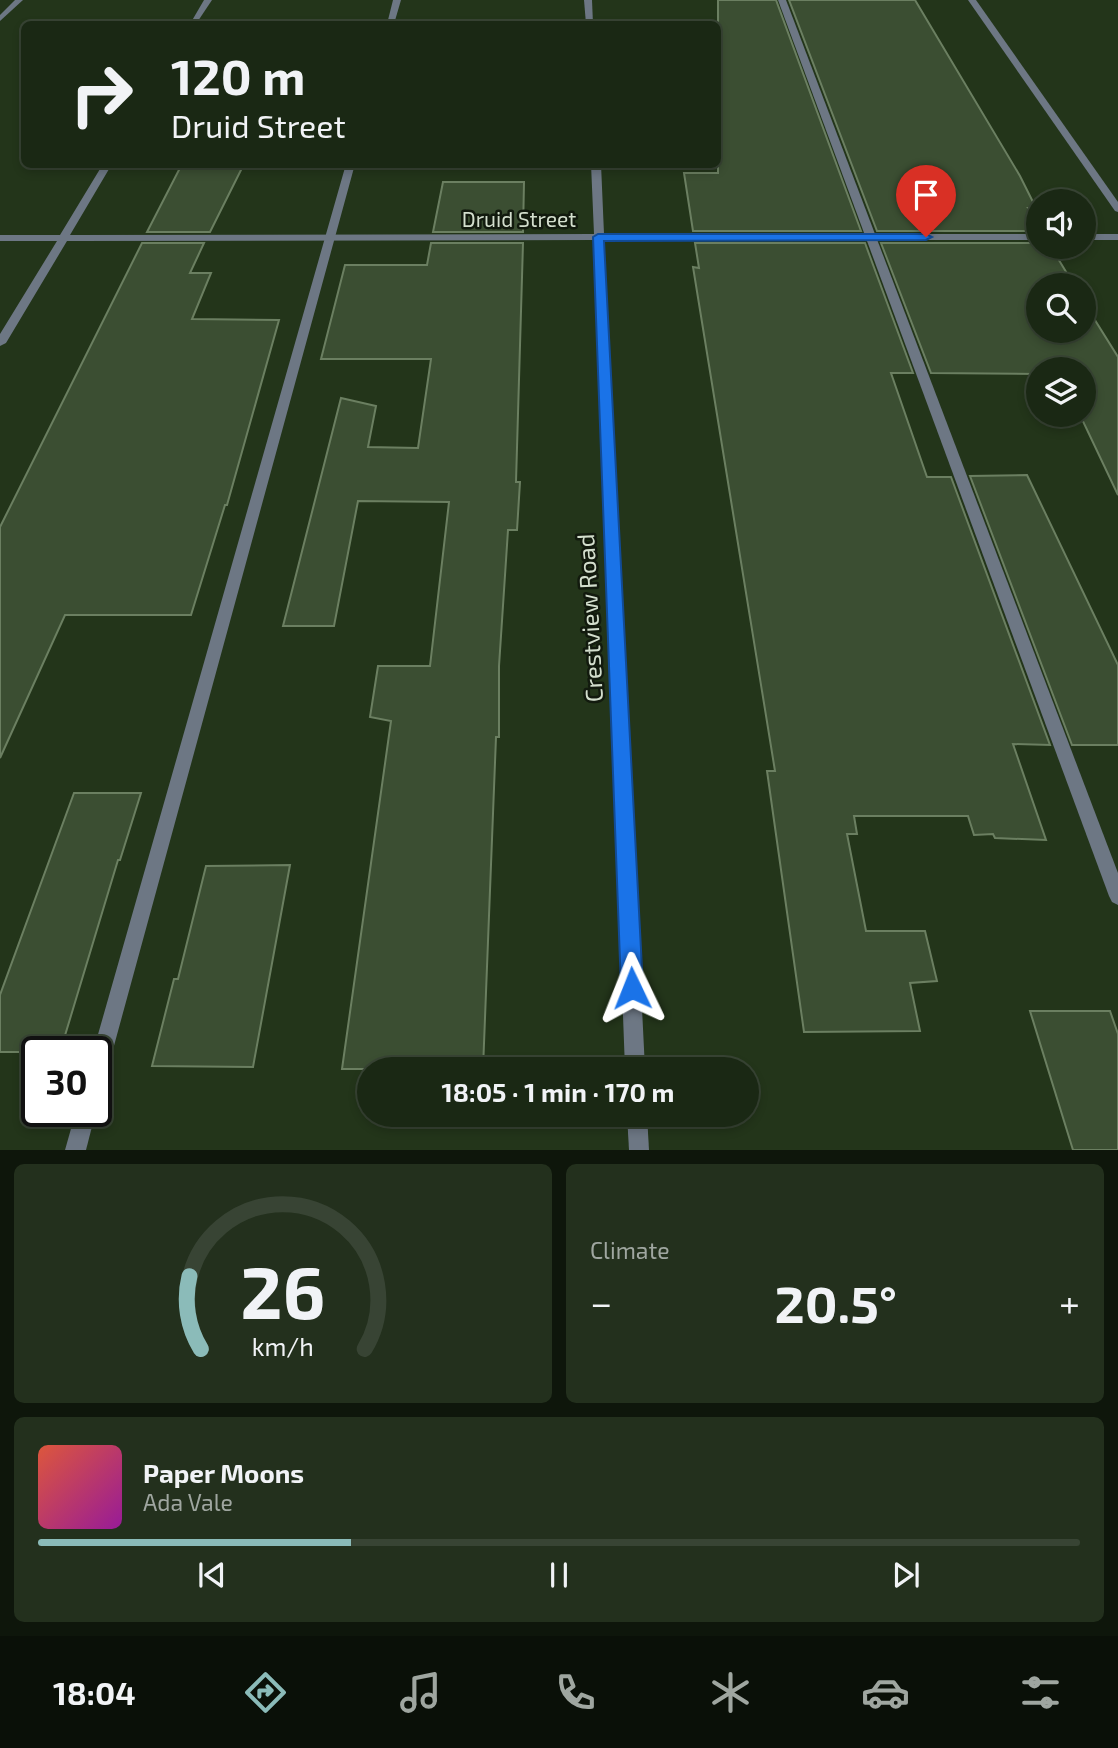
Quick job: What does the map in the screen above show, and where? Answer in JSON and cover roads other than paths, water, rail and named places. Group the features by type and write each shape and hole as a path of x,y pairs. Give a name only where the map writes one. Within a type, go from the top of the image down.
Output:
{"street":[{"path":"0,19 19,0"},
{"path":"195,21 208,0"},
{"path":"391,21 397,0"},
{"path":"588,0 590,21"},
{"path":"782,0 1118,896"},
{"path":"972,0 1118,209"},
{"path":"0,343 106,168"},
{"path":"107,1036 350,168"},
{"name":"Crestview Road","path":"596,168 634,1057"},
{"name":"Druid Street","path":"0,238 1026,237"},
{"path":"1096,237 1118,237"},
{"path":"75,1150 81,1127"},
{"path":"638,1127 639,1150"}]}
